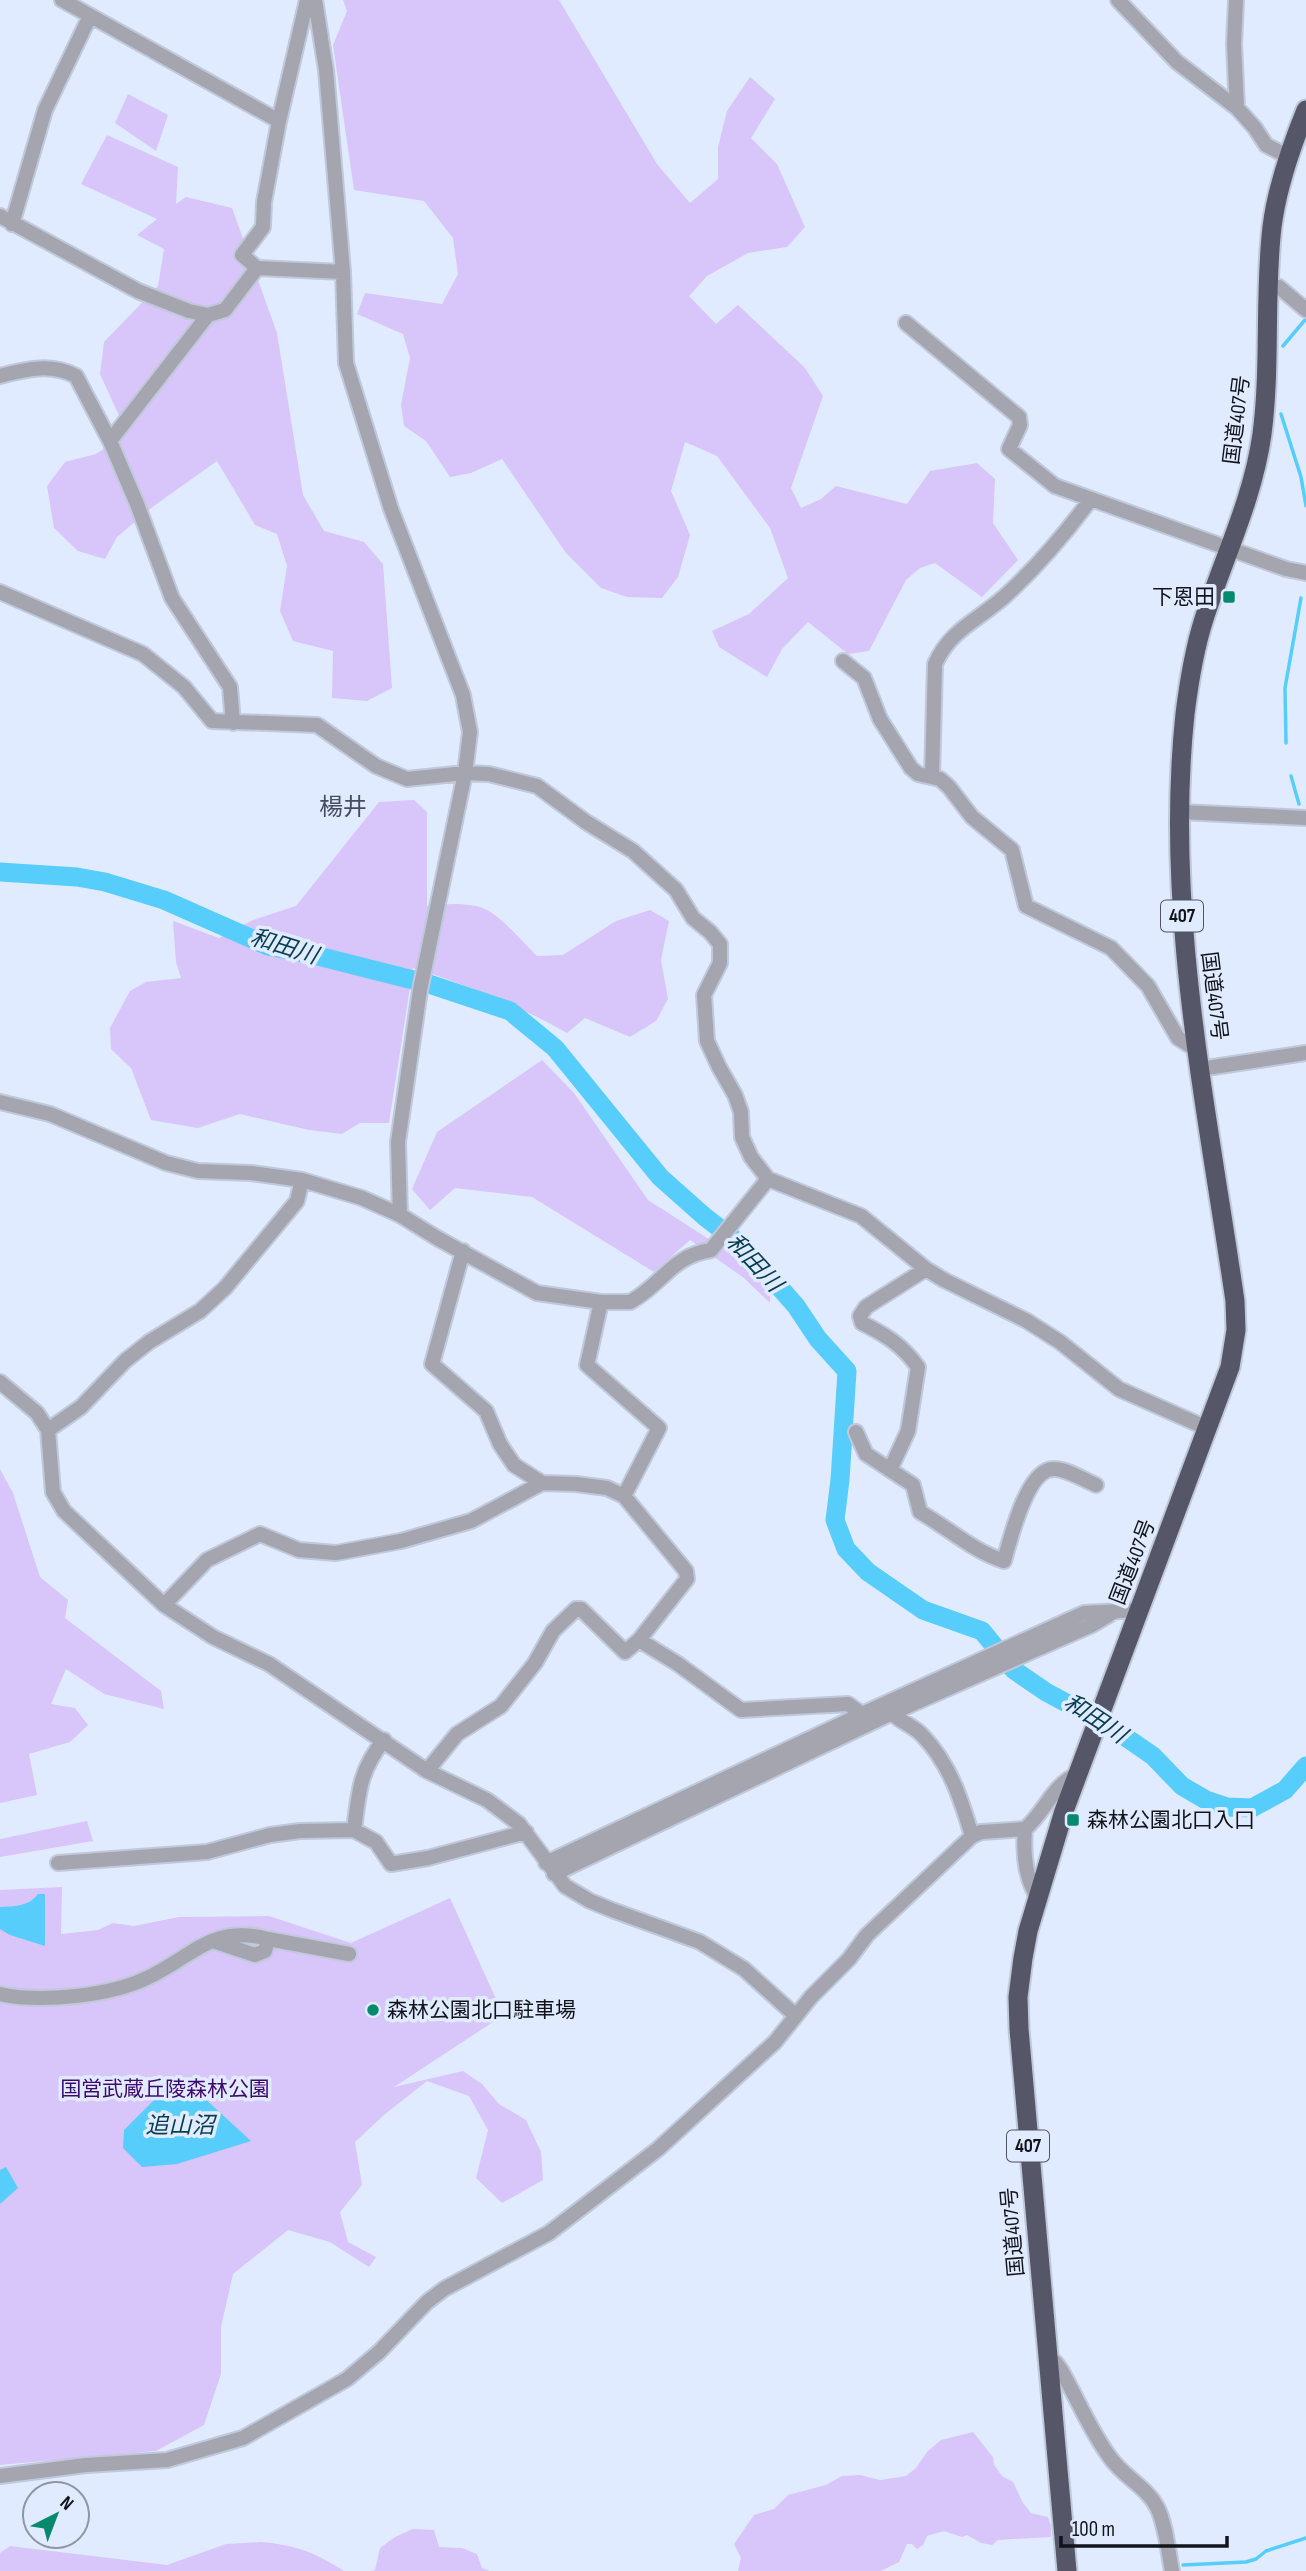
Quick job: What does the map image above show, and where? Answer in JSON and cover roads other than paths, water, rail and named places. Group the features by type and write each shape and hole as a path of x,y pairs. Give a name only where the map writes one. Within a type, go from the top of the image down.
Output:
{"highway":[{"name":"国道407号","path":"1067,2571 1018,1997 1028,1931 1078,1774 1209,1429 1230,1367 1236,1330 1235,1301 1200,1069 1182,920 1181,811 1185,714 1194,656 1252,480 1262,435 1272,227 1289,157 1306,110"}],"street":[{"path":"62,0 279,121"},
{"path":"307,0 279,121 264,202 263,227 242,256 257,268 343,272"},
{"path":"315,0 326,70 343,272 346,362 391,509 463,695 470,732 465,774 420,990 398,1142 400,1215"},
{"path":"1118,0 1177,62 1237,108 1266,145 1289,157"},
{"path":"1236,0 1234,44 1237,108"},
{"path":"90,16 45,110 6,220 138,291 181,308 208,315 225,310 257,268"},
{"path":"1269,286 1279,287 1306,310"},
{"path":"110,441 208,315"},
{"path":"906,323 1019,417 1020,425 1009,449 1055,486 1286,569 1306,573"},
{"path":"0,376 27,369 52,368 76,376 110,441 172,598 230,687 233,723"},
{"path":"932,777 935,664 941,649 960,629 1006,596 1050,549 1091,499"},
{"path":"0,592 143,654 184,687 212,721 317,725 376,766 407,779 489,774 537,786 586,822 633,851 676,890 693,918 720,944 720,963 704,995 707,1041 735,1095 741,1112 743,1137 751,1157 768,1179 861,1216 926,1269 1027,1321 1060,1342 1119,1389 1209,1429"},
{"path":"842,662 864,678 880,719 911,768 918,774 932,777 948,787 972,817 1012,850 1026,906 1111,948 1148,986 1178,1038 1189,1045 1198,1046"},
{"path":"1181,811 1306,818"},
{"path":"1200,1069 1306,1053"},
{"path":"0,1102 50,1114 166,1163 198,1171 251,1173 302,1180 352,1195 400,1215 537,1293 601,1302 630,1302 693,1252 711,1250 768,1179"},
{"path":"48,1430 81,1407 125,1361 149,1342 200,1311 225,1288 298,1201 302,1180"},
{"path":"427,1771 457,1734 501,1706 535,1663 553,1631 576,1609 580,1609 625,1652 639,1640 687,1579 686,1571 624,1496 607,1488 542,1483 514,1465 500,1444 486,1411 432,1364 463,1251"},
{"path":"890,1470 908,1431 918,1367 906,1350 892,1338 862,1323 860,1315 866,1307 926,1269"},
{"path":"601,1302 587,1365 659,1428 624,1496"},
{"path":"0,1382 37,1413 48,1430 53,1492 64,1511 164,1605 213,1637 269,1664 427,1771 487,1800 526,1832 550,1869 565,1886 590,1901 700,1942 744,1969 796,2015"},
{"path":"856,1432 866,1454 913,1485 920,1512 983,1554 1004,1561 1019,1506 1043,1471 1053,1468 1096,1485"},
{"path":"164,1605 207,1560 260,1534 299,1550 336,1553 401,1541 471,1521 542,1483"},
{"path":"550,1869 1084,1613 1139,1610"},
{"path":"639,1640 678,1664 741,1710 848,1704 862,1714"},
{"path":"550,1869 862,1714 890,1708"},
{"path":"890,1708 921,1734 944,1764 957,1787 972,1836"},
{"path":"354,1830 359,1787 369,1759 384,1740"},
{"path":"0,2476 86,2465 167,2460 243,2438 346,2379 379,2352 418,2310 444,2289 549,2233 626,2176 775,2042 867,1935 972,1836 981,1832 1025,1829 1037,1819 1059,1786 1066,1779 1078,1774"},
{"path":"1025,1829 1029,1885 1038,1898"},
{"path":"58,1863 207,1852 270,1835 354,1830 376,1842 391,1864 428,1858 526,1832"},
{"path":"0,1994 23,1999 98,1993 149,1978 189,1952 235,1934 349,1954"},
{"path":"1048,2359 1055,2362 1061,2370 1107,2455 1125,2477 1143,2489 1159,2511 1172,2571"}],"water":[{"path":"38,1894 45,1894 45,1946 0,1929 0,1907 26,1904"},
{"name":"追山沼","path":"179,2075 251,2141 177,2164 142,2167 123,2148 124,2130"},
{"path":"6,2167 18,2188 0,2204 0,2170"}],"waterway":[{"path":"1283,346 1305,320"},
{"path":"1281,414 1301,477 1306,506"},
{"path":"1286,743 1285,688 1301,598"},
{"path":"1291,776 1299,804"},
{"name":"和田川","path":"0,872 77,877 105,882 164,900 268,946 429,984 510,1011 555,1048 660,1177 744,1247 796,1306 818,1339 847,1371 835,1520 846,1549 868,1572 923,1610 982,1631 1014,1670 1046,1692 1111,1727 1153,1756 1182,1786 1206,1800 1227,1807 1252,1808 1285,1790 1306,1766"},
{"path":"1183,2565 1246,2562 1256,2559 1266,2551 1306,2538"}],"place":[{"name":"下恩田","path":"1229,597"},
{"name":"森林公園北口入口","path":"1073,1820"},
{"name":"森林公園北口駐車場","path":"373,2010"}],"district":[{"name":"楊井","path":"343,807"}],"park label":[{"name":"国営武蔵丘陵森林公園","path":"165,2089"}]}
